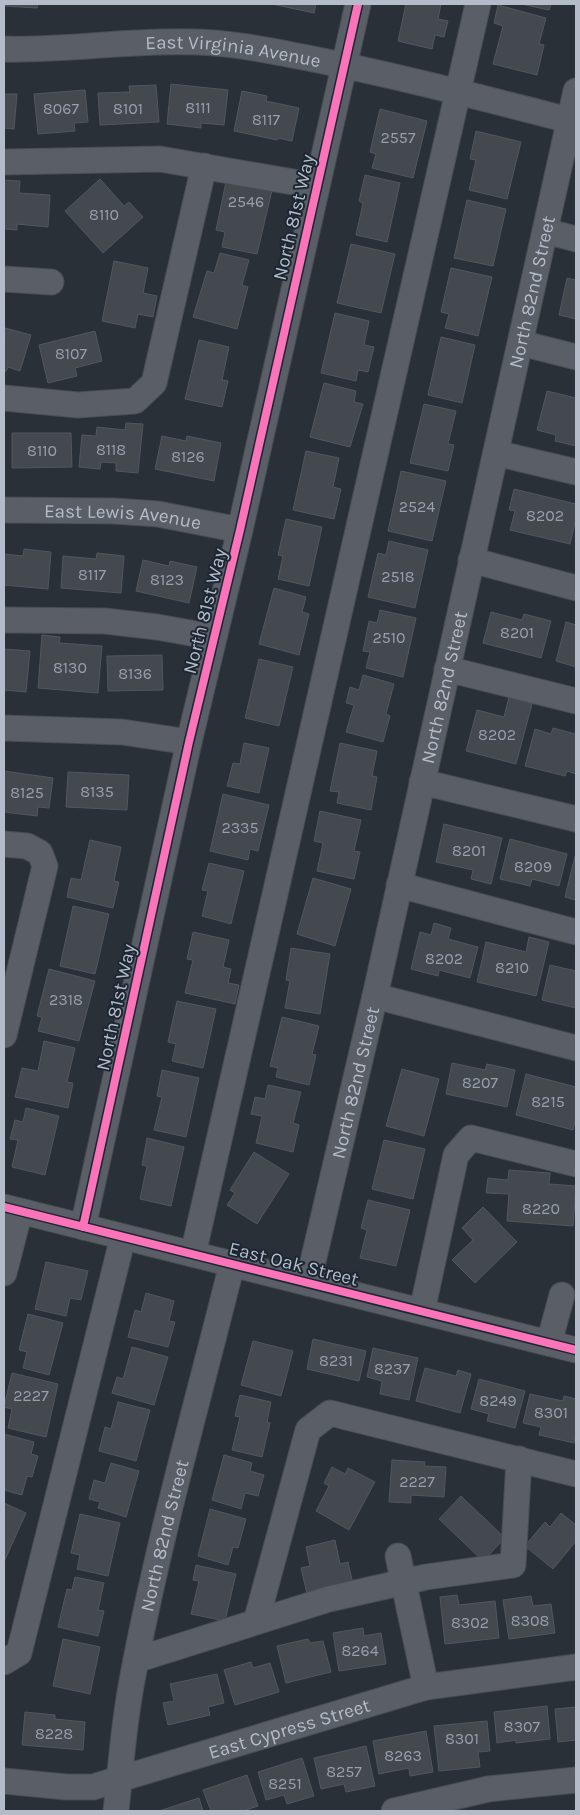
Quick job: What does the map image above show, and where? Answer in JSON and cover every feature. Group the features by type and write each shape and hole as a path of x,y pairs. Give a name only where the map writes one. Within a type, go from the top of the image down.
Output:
{"street":[{"name":"North 81st Way","path":"83,1227 213,637 240,530 358,4"},
{"path":"193,1254 478,4"},
{"name":"East Virginia Avenue","path":"4,49 26,50 136,42 196,42 254,48 344,65 573,121"},
{"name":"North 82nd Street","path":"308,1283 375,996 545,231 573,121 576,91"},
{"path":"4,162 160,159 316,186"},
{"path":"4,398 78,404 135,401 154,384 204,166"},
{"path":"545,231 576,239"},
{"path":"4,279 51,282"},
{"path":"521,343 576,357"},
{"path":"496,453 576,472"},
{"name":"East Lewis Avenue","path":"4,510 114,511 158,514 240,530"},
{"path":"471,560 576,588"},
{"path":"4,620 105,621 157,627 213,637"},
{"path":"447,669 576,701"},
{"path":"4,728 122,732 190,742"},
{"path":"422,782 576,818"},
{"path":"4,844 27,846 40,853 45,866 4,1035"},
{"path":"399,885 576,932"},
{"path":"375,996 576,1048"},
{"path":"422,1311 456,1155 472,1138 576,1164"},
{"path":"4,1273 12,1209"},
{"name":"East Oak Street","path":"12,1209 576,1350"},
{"path":"4,1662 19,1653 123,1237"},
{"name":"North 82nd Street","path":"116,1811 136,1660 159,1555 232,1264"},
{"path":"550,1343 562,1295"},
{"path":"256,1622 308,1430 330,1413 576,1474"},
{"path":"136,1660 329,1599 426,1577 514,1564 519,1460"},
{"path":"398,1556 426,1687"},
{"name":"East Cypress Street","path":"4,1781 66,1787 93,1787 426,1687 576,1667"},
{"path":"394,1811 488,1789 576,1780"}],"building":[{"path":"4,4 38,4 37,8 4,6"},
{"path":"272,4 316,4 314,13"},
{"path":"406,4 441,4 438,19 448,21 444,37 435,35 432,49 398,41"},
{"path":"521,4 551,4 549,10"},
{"path":"498,5 546,18 539,44 544,45 537,75 493,64 503,26 494,23"},
{"path":"171,84 228,90 224,125 201,123 201,128 167,124"},
{"path":"156,85 159,122 100,125 98,93 130,92 129,86"},
{"path":"85,90 88,122 74,123 75,131 38,134 34,94"},
{"path":"242,91 267,96 266,101 299,108 292,141 278,138 277,140 234,131"},
{"path":"4,94 17,94 14,129 4,128"},
{"path":"380,109 427,121 413,178 372,168 376,154 370,152"},
{"path":"476,131 521,142 507,199 469,190 476,160 470,159"},
{"path":"365,175 400,183 387,242 356,235 363,203 359,201"},
{"path":"227,177 273,186 257,254 222,247 225,232 216,230"},
{"path":"100,179 124,206 129,202 143,217 103,253 65,211"},
{"path":"4,180 20,181 19,193 50,195 48,227 17,224 17,230 4,229"},
{"path":"467,200 506,209 493,266 454,258"},
{"path":"351,244 395,254 381,313 337,303"},
{"path":"220,253 249,260 242,285 248,287 237,329 193,317 207,271 214,273"},
{"path":"114,261 148,268 143,293 157,296 153,317 138,314 135,328 102,321"},
{"path":"451,268 492,277 478,336 445,328 449,314 441,312"},
{"path":"567,278 576,280 576,319 559,315"},
{"path":"335,313 369,321 364,345 374,347 368,372 358,370 356,381 321,373"},
{"path":"5,328 31,335 20,371 8,367 4,371"},
{"path":"95,331 102,361 75,368 77,376 48,383 39,345"},
{"path":"441,337 475,345 462,403 428,395"},
{"path":"199,340 229,347 222,380 228,381 222,407 185,399"},
{"path":"324,383 356,391 354,402 363,404 350,447 310,437"},
{"path":"547,391 576,398 576,446 555,441 556,435 537,430"},
{"path":"424,404 456,411 448,444 454,445 448,471 410,463"},
{"path":"126,423 143,424 138,473 116,471 116,463 101,462 100,469 79,467 82,435 96,436 97,427 125,430"},
{"path":"12,433 71,433 72,467 12,468"},
{"path":"162,436 186,441 187,436 221,443 214,481 155,469"},
{"path":"306,451 339,458 333,487 341,489 334,519 293,510"},
{"path":"401,471 446,481 432,541 388,531"},
{"path":"514,489 576,504 576,519 570,544 510,530 515,511 509,510"},
{"path":"286,519 322,527 309,586 278,579 283,556 278,555"},
{"path":"389,541 428,550 415,608 368,597 378,553 386,555"},
{"path":"24,549 51,552 48,589 4,585 4,554 23,556"},
{"path":"97,553 124,556 121,593 61,588 63,556 96,559"},
{"path":"143,560 169,566 170,561 197,567 189,603 136,591"},
{"path":"274,588 306,597 302,612 309,614 299,655 259,644"},
{"path":"380,610 416,618 403,677 366,668 370,652 363,651 369,621 377,623"},
{"path":"491,612 522,620 524,614 551,621 541,658 483,643"},
{"path":"566,622 576,625 576,667 556,661"},
{"path":"42,635 60,637 59,643 102,646 98,693 38,688"},
{"path":"4,649 30,651 26,692 4,690"},
{"path":"162,655 163,690 108,691 107,656"},
{"path":"259,659 293,667 279,726 245,718"},
{"path":"363,675 394,684 386,714 390,716 383,742 346,732 354,705 346,703 350,687 359,690"},
{"path":"509,697 532,704 516,764 466,751 477,710 504,717"},
{"path":"553,728 576,734 576,774 567,771 565,776 525,766 535,729 551,734"},
{"path":"244,743 269,748 259,793 227,786 233,763 240,764"},
{"path":"340,743 377,751 372,776 377,777 371,810 337,803 339,792 330,791"},
{"path":"4,771 53,778 49,808 38,807 37,816 4,812"},
{"path":"68,772 129,775 127,810 66,807"},
{"path":"223,794 269,805 258,851 250,849 248,860 210,851"},
{"path":"320,811 361,820 354,851 360,852 354,879 317,871 323,843 314,841"},
{"path":"444,824 502,838 491,884 471,879 473,870 436,862"},
{"path":"510,839 567,854 559,886 532,879 530,886 500,879"},
{"path":"90,840 121,847 114,881 119,882 113,908 67,897 71,878 81,880"},
{"path":"576,857 576,900 565,897"},
{"path":"209,863 244,871 231,924 202,916 208,891 202,890"},
{"path":"313,878 351,889 335,946 297,934"},
{"path":"73,906 109,914 95,974 60,966"},
{"path":"434,923 451,928 448,939 478,947 470,978 439,970 438,976 411,969 420,932 431,935"},
{"path":"193,932 229,940 223,967 231,969 228,983 239,985 235,1004 185,993 193,960 187,959"},
{"path":"529,937 549,942 536,996 477,982 486,942 526,952"},
{"path":"291,948 330,954 320,1014 285,1008 290,981 286,980"},
{"path":"550,965 576,971 576,1008 542,1000"},
{"path":"49,969 95,981 79,1041 38,1031 42,1017 37,1016"},
{"path":"177,1001 216,1009 203,1068 172,1061 176,1044 168,1042"},
{"path":"282,1017 319,1026 312,1054 316,1055 309,1085 276,1077 278,1068 270,1066"},
{"path":"44,1041 75,1048 67,1082 73,1083 68,1108 15,1097 22,1068 38,1071"},
{"path":"452,1063 485,1070 487,1064 515,1070 507,1107 446,1094"},
{"path":"402,1069 439,1079 424,1136 386,1126"},
{"path":"162,1070 199,1078 186,1137 154,1130 162,1097 157,1096"},
{"path":"526,1074 576,1087 576,1118 573,1130 516,1115"},
{"path":"268,1085 301,1092 293,1123 299,1125 293,1152 256,1143 262,1116 251,1114 255,1097 265,1099"},
{"path":"26,1108 59,1116 45,1175 12,1167 18,1140 10,1139 15,1120 23,1122"},
{"path":"147,1138 184,1147 171,1206 140,1199 147,1166 142,1165"},
{"path":"384,1140 425,1149 413,1199 372,1189"},
{"path":"254,1152 289,1174 257,1224 227,1205 235,1193 230,1190"},
{"path":"509,1170 550,1173 549,1184 576,1186 573,1226 507,1221 509,1194 486,1193 488,1178 508,1180"},
{"path":"368,1200 410,1210 396,1266 360,1258 367,1230 361,1228"},
{"path":"483,1207 517,1242 475,1283 452,1260 473,1240 462,1228"},
{"path":"46,1262 88,1271 81,1300 70,1298 66,1316 35,1309"},
{"path":"146,1293 174,1301 169,1321 175,1322 168,1347 128,1337 135,1310 141,1312"},
{"path":"28,1314 63,1323 49,1375 23,1368 27,1352 19,1350"},
{"path":"313,1339 366,1351 359,1381 307,1369"},
{"path":"253,1341 293,1351 281,1396 241,1385"},
{"path":"132,1347 168,1357 154,1405 112,1393 117,1377 123,1379"},
{"path":"373,1348 418,1358 409,1400 380,1394 382,1381 367,1377"},
{"path":"425,1368 456,1376 458,1370 471,1374 460,1413 416,1401"},
{"path":"12,1373 58,1384 46,1437 8,1428 12,1409 4,1407"},
{"path":"479,1379 525,1391 515,1428 487,1421 489,1414 471,1409"},
{"path":"530,1394 563,1401 564,1396 576,1399 576,1434 574,1443 539,1435 541,1427 523,1423"},
{"path":"240,1395 271,1402 267,1422 270,1423 262,1457 232,1450 240,1417 235,1416"},
{"path":"118,1402 150,1410 136,1461 99,1451 105,1427 111,1429"},
{"path":"4,1434 34,1442 31,1454 38,1456 32,1477 27,1476 22,1495 4,1490"},
{"path":"224,1455 252,1463 250,1471 264,1475 258,1496 245,1493 241,1509 212,1500"},
{"path":"392,1460 425,1462 424,1466 446,1467 444,1497 411,1495 411,1503 389,1502"},
{"path":"111,1463 139,1471 126,1517 98,1508 100,1502 89,1499 94,1480 105,1483"},
{"path":"332,1467 345,1474 348,1468 375,1482 349,1530 316,1511 329,1486 324,1483"},
{"path":"461,1496 505,1538 483,1561 439,1519"},
{"path":"4,1503 26,1513 4,1562"},
{"path":"210,1509 246,1519 238,1548 233,1547 228,1565 198,1556"},
{"path":"561,1513 576,1525 576,1541 553,1569 525,1546 545,1522 550,1527"},
{"path":"80,1514 120,1523 108,1576 77,1569 80,1555 71,1553"},
{"path":"335,1540 340,1564 348,1562 353,1584 307,1594 301,1568 310,1566 306,1547"},
{"path":"196,1565 236,1574 225,1621 191,1614 199,1581 193,1580"},
{"path":"75,1577 104,1583 98,1610 104,1611 98,1636 58,1627 67,1589 72,1590"},
{"path":"457,1595 459,1605 495,1601 499,1638 445,1644 440,1597"},
{"path":"531,1596 533,1606 551,1604 555,1633 509,1639 503,1600"},
{"path":"363,1628 364,1636 381,1633 386,1664 339,1671 333,1633"},
{"path":"63,1639 100,1647 90,1694 53,1686"},
{"path":"308,1639 310,1643 323,1641 331,1672 286,1683 277,1646"},
{"path":"251,1662 253,1668 270,1663 279,1692 235,1705 224,1670"},
{"path":"217,1674 224,1703 208,1707 210,1715 168,1725 163,1703 174,1701 170,1684"},
{"path":"547,1706 550,1739 516,1743 516,1740 497,1743 494,1712"},
{"path":"576,1707 576,1740 558,1742 555,1709"},
{"path":"25,1712 55,1715 55,1719 85,1722 83,1750 22,1745"},
{"path":"487,1721 490,1751 478,1752 480,1767 439,1771 434,1726"},
{"path":"426,1731 433,1772 410,1776 409,1768 379,1774 373,1741"},
{"path":"366,1746 375,1786 346,1792 344,1784 321,1789 314,1758"},
{"path":"302,1758 314,1796 287,1804 284,1795 266,1800 258,1772"},
{"path":"247,1775 258,1806 243,1811 211,1811 203,1790"},
{"path":"199,1798 203,1811 159,1811"}],"cycle path":[{"path":"83,1227 189,742 240,530 358,4"},
{"path":"4,1207 576,1350"}]}
